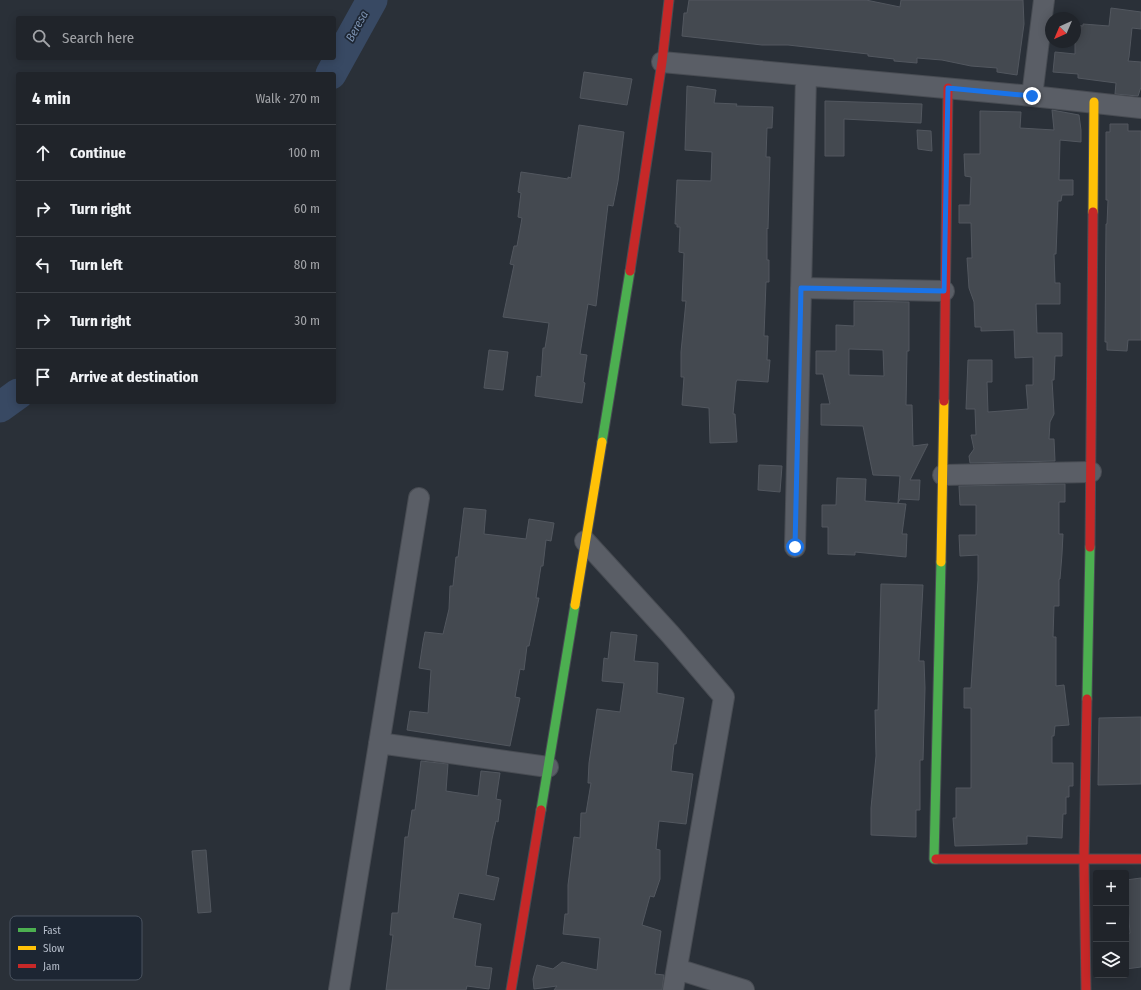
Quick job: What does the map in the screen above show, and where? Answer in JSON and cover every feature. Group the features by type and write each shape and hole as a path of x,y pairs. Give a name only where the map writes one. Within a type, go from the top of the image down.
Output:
{"street":[{"path":"511,990 632,259 662,62 669,0"},
{"path":"1032,96 1044,0"},
{"path":"662,62 1032,96 1141,108"},
{"path":"795,547 806,76"},
{"path":"948,88 934,859 1141,859"},
{"path":"1086,990 1084,860 1091,472 1094,102"},
{"path":"801,288 944,291"},
{"path":"942,475 1091,472"},
{"path":"339,990 419,498"},
{"path":"585,541 670,634 724,697 673,990"},
{"path":"379,742 548,767"},
{"path":"677,969 744,990"}],"building":[{"path":"689,0 866,0 900,7 901,0 1023,0 1024,24 1017,75 997,72 997,68 971,66 942,60 917,58 917,63 894,61 894,59 868,56 868,54 788,45 762,45 682,36 684,13 687,13"},
{"path":"1111,8 1141,12 1141,29 1132,28 1128,61 1141,62 1141,87 1138,96 1115,94 1116,83 1078,78 1078,74 1053,72 1055,52 1075,54 1075,48 1081,48 1081,26 1083,26 1083,24 1109,26"},
{"path":"584,72 632,79 627,105 580,98"},
{"path":"687,86 716,90 714,103 737,104 736,106 773,107 772,128 767,128 766,157 770,157 768,229 767,228 769,282 766,282 764,336 768,336 767,360 770,360 768,382 737,380 733,414 735,414 737,442 710,443 709,408 682,405 684,377 681,377 681,352 686,301 682,301 684,253 679,252 680,227 677,227 677,224 675,224 677,180 711,181 712,152 685,150"},
{"path":"825,101 922,104 921,123 844,119 844,156 825,156"},
{"path":"1052,110 1079,115 1081,130 1081,142 1060,140 1059,180 1073,180 1073,195 1062,195 1061,201 1058,201 1056,254 1054,254 1055,283 1060,283 1060,304 1036,304 1037,333 1062,333 1062,356 1055,356 1054,380 1052,380 1054,414 1050,422 1049,439 1054,439 1055,461 970,463 969,456 974,449 971,435 976,435 975,409 966,409 968,360 992,360 992,382 987,382 988,412 1028,409 1026,385 1033,385 1033,357 1015,358 1014,330 981,331 981,327 975,327 974,302 969,288 967,258 972,258 971,223 959,223 959,205 970,205 971,177 965,176 964,154 980,154 980,111 1021,112 1020,128 1054,130"},
{"path":"1110,124 1128,124 1128,131 1141,131 1141,340 1128,340 1127,351 1107,350 1107,342 1105,342 1106,224 1108,200 1106,200 1106,132 1110,132"},
{"path":"579,125 624,132 618,181 613,206 608,205 596,306 588,304 580,354 587,355 582,403 535,396 537,376 541,377 543,348 545,348 549,323 503,317 514,265 510,264 514,246 517,246 522,218 518,217 521,193 518,192 521,172 568,179 568,177 571,178"},
{"path":"917,130 931,131 932,151 918,149"},
{"path":"854,301 909,302 909,351 907,351 906,405 912,405 913,446 928,444 910,480 920,480 919,500 900,499 898,503 900,476 873,475 863,426 821,425 821,404 830,404 823,374 816,374 816,351 836,351 836,325 854,326","holes":["849,349 883,350 884,376 849,375"]},
{"path":"489,350 508,352 503,390 484,388"},
{"path":"759,465 782,466 780,492 758,490"},
{"path":"837,478 866,479 865,501 906,504 902,534 907,534 906,557 855,552 855,555 828,554 828,527 822,527 822,505 836,505"},
{"path":"1065,484 1065,502 1059,502 1059,534 1063,534 1059,579 1059,606 1054,606 1053,637 1056,637 1056,686 1064,685 1069,725 1055,726 1054,736 1052,736 1052,763 1073,763 1073,786 1069,786 1069,797 1066,797 1066,814 1063,814 1062,838 1027,836 1027,844 955,846 953,818 956,818 956,788 971,788 971,708 964,708 964,688 971,688 978,580 978,555 960,556 959,535 976,535 976,505 960,505 959,486"},
{"path":"464,508 486,510 484,534 526,539 529,519 554,523 551,541 546,540 543,566 541,566 536,598 539,598 529,646 527,646 524,670 520,669 515,697 520,698 510,746 407,730 410,711 428,713 431,670 419,668 423,642 425,632 443,634 449,609 450,586 453,586 456,557 458,557"},
{"path":"881,584 923,585 919,661 924,661 925,688 923,760 920,760 920,810 916,810 916,837 871,835 871,808 876,756 875,710 878,710"},
{"path":"611,632 637,635 634,661 658,663 657,693 684,698 676,744 674,744 671,771 693,774 686,824 659,821 656,849 660,850 660,879 654,897 650,896 642,925 661,931 655,974 664,975 662,990 554,990 557,986 534,989 533,979 537,965 553,969 562,962 597,970 600,938 563,934 565,914 568,914 568,885 574,837 580,838 581,813 586,813 591,783 588,783 589,763 597,709 620,712 624,683 602,681 604,658 608,659"},
{"path":"1141,717 1141,784 1098,785 1099,718"},
{"path":"421,761 448,764 446,791 478,796 481,771 500,773 496,799 501,800 498,822 496,821 486,875 499,878 494,900 459,893 453,918 481,924 475,966 492,968 489,989 467,986 466,990 386,990 393,935 390,935 392,913 398,913 405,837 408,837 412,810 415,810"},
{"path":"206,850 211,912 198,913 192,851"},
{"path":"1141,878 1141,967 1129,969 1130,933 1129,880"}],"waterway":[{"name":"Beresa","path":"332,72 372,0"},
{"name":"Beresa","path":"0,407 16,395"}],"traffic: fast":[{"path":"602,442 630,271"},
{"path":"1087,699 1090,547"},
{"path":"936,859 934,859 941,562"},
{"path":"541,810 575,605"}],"traffic: slow":[{"path":"1093,212 1094,102"},
{"path":"941,562 944,401"},
{"path":"575,605 602,442"}],"traffic: jam":[{"path":"630,271 662,62 669,0"},
{"path":"944,401 948,88"},
{"path":"1090,547 1093,212"},
{"path":"1086,990 1084,860 1087,699"},
{"path":"511,990 541,810"},
{"path":"936,859 1141,859"}],"route":[{"path":"795,547 801,288 944,291 948,88 1032,96"}]}
